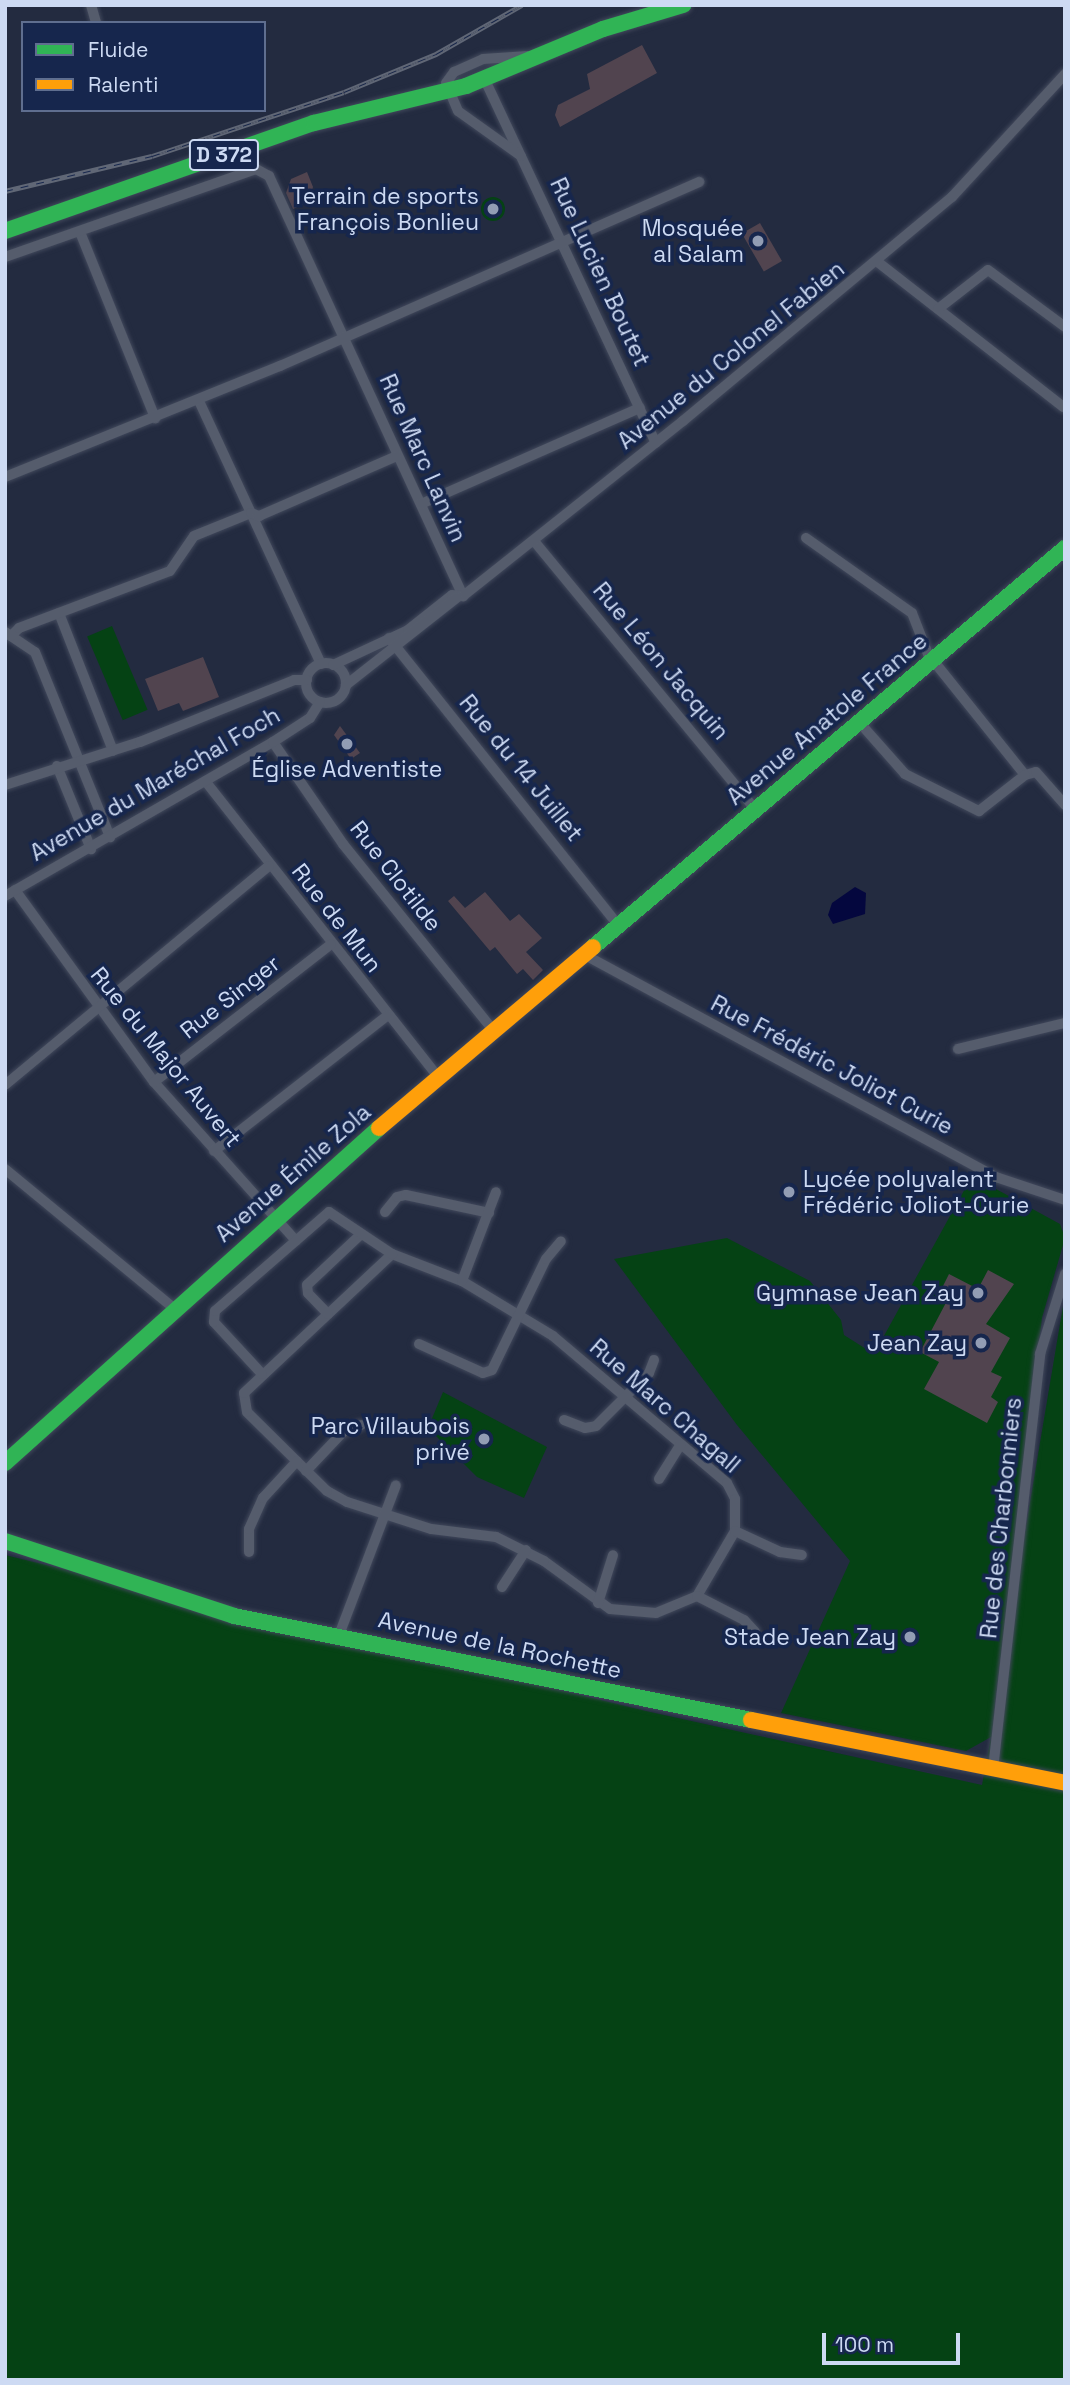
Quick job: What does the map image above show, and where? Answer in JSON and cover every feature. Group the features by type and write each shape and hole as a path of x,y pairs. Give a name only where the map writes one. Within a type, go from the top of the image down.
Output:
{"main road":[{"name":"D 372","path":"5,232 314,123 446,92 485,80 603,29 683,5"},
{"name":"Avenue Anatole France","path":"619,926 1065,548"},
{"name":"Avenue Émile Zola","path":"5,1463 275,1218 619,926"},
{"name":"Avenue de la Rochette","path":"5,1541 234,1616 1065,1783"}],"street":[{"path":"523,158 458,111 446,92 448,77 475,62 506,55 537,57"},
{"name":"Avenue du Colonel Fabien","path":"401,645 534,541 878,262 952,197 1065,74"},
{"name":"Rue Lucien Boutet","path":"485,80 656,443"},
{"name":"Rue Marc Lanvin","path":"80,232 256,169 269,176 421,504 461,597"},
{"path":"5,477 199,401 699,182"},
{"path":"5,257 80,232 155,418"},
{"path":"878,262 1063,407"},
{"path":"938,309 988,270 1065,327"},
{"path":"199,401 251,513 327,664 346,685"},
{"path":"421,504 639,408"},
{"path":"8,634 170,571 194,536 251,513 259,516 397,456"},
{"path":"806,538 912,613 933,660 1025,775"},
{"name":"Rue Léon Jacquin","path":"534,541 755,810"},
{"path":"5,785 78,759 113,751 295,680 307,680 327,664 389,638 452,595 461,597"},
{"path":"59,613 113,751"},
{"path":"24,645 32,624"},
{"path":"8,634 35,652 110,837"},
{"name":"Rue du 14 Juillet","path":"389,638 401,645 619,926"},
{"path":"307,680 308,691 320,702 337,700 346,685 401,645"},
{"name":"Avenue du Maréchal Foch","path":"10,893 273,742 310,718 320,702"},
{"path":"859,722 905,774 979,811 1025,775 1036,772 1065,805"},
{"name":"Rue Clotilde","path":"273,742 343,844 494,1031"},
{"path":"57,766 90,849"},
{"name":"Rue de Mun","path":"206,782 269,866 439,1077"},
{"path":"5,1085 99,1012 269,866"},
{"name":"Rue du Major Auvert","path":"10,893 154,1082 296,1241"},
{"name":"Rue Singer","path":"154,1082 331,944"},
{"name":"Rue Frédéric Joliot Curie","path":"586,955 996,1177 1064,1200"},
{"path":"214,1151 388,1015"},
{"path":"958,1049 1065,1023"},
{"path":"5,1169 174,1309"},
{"path":"462,1281 496,1192"},
{"path":"385,1212 397,1197 406,1195 489,1213"},
{"name":"Rue Marc Chagall","path":"296,1241 329,1212 336,1213 359,1236 392,1254 462,1281 553,1336 623,1399 727,1483 735,1499 735,1531"},
{"path":"328,1314 308,1293 307,1284 359,1236"},
{"path":"262,1374 215,1322 215,1311 296,1241"},
{"path":"419,1344 488,1373 546,1259 561,1241"},
{"path":"392,1254 244,1393 244,1408 306,1471 347,1502 431,1529 496,1538 526,1550 598,1603 642,1614 697,1596 735,1531 780,1552 802,1555"},
{"name":"Rue des Charbonniers","path":"993,1769 1040,1354 1065,1274"},
{"path":"564,1420 590,1428 649,1373 654,1360"},
{"path":"306,1471 344,1431 361,1424"},
{"path":"659,1479 680,1445"},
{"path":"249,1552 249,1529 263,1498 297,1461"},
{"path":"339,1635 345,1607 396,1485"},
{"path":"502,1587 526,1550"},
{"path":"598,1603 613,1555"},
{"path":"697,1596 744,1620 755,1632"}],"green space":[{"name":"Terrain de sports François Bonlieu","path":"493,197 502,200 505,209 502,218 493,221 484,218 481,209 484,200"},
{"path":"112,626 148,710 123,720 87,637"},
{"path":"972,1176 1060,1224 1065,1238 1042,1318 993,1722 1065,1294 1065,2380 5,2380 5,1555 646,1711 982,1785 991,1737 966,1751 781,1713 850,1561 737,1425 614,1259 727,1238 810,1281 841,1320 844,1335 874,1354"},
{"name":"Parc Villaubois privé","path":"443,1392 547,1447 524,1498 477,1477 428,1428"}],"shaded area":[{"path":"855,887 866,893 865,914 833,924 828,915 832,903"}],"building":[{"path":"642,45 657,73 560,127 555,115 558,105 590,89 587,74"},
{"path":"307,172 313,187 308,202 293,209 286,193 291,179"},
{"name":"Mosquée al Salam","path":"760,223 782,261 764,272 742,234"},
{"path":"203,657 219,697 183,711 179,703 158,711 145,679"},
{"name":"Église Adventiste","path":"340,726 360,753 351,759 334,735"},
{"path":"485,892 510,921 519,914 542,938 526,952 543,970 533,980 523,969 517,974 495,947 490,951 448,901 454,896 465,908"},
{"name":"Jean Zay","path":"988,1270 1014,1284 986,1324 1010,1338 991,1372 1002,1377 991,1397 998,1402 987,1423 924,1389 939,1362 920,1352 950,1295 941,1290 949,1274 978,1289"}],"railway":[{"path":"5,191 152,156 344,92 436,54 522,5"}],"traffic: fast":[{"path":"5,231 314,123 466,86 603,29 683,5"},
{"path":"593,947 1065,548"},
{"path":"5,1463 379,1128"},
{"path":"5,1541 234,1616 751,1720"}],"traffic: slow":[{"path":"379,1128 593,947"},
{"path":"751,1720 1065,1783"}],"place":[{"name":"Terrain de sports François Bonlieu","path":"493,209"},
{"name":"Mosquée al Salam","path":"758,241"},
{"name":"Église Adventiste","path":"347,744"},
{"name":"Lycée polyvalent Frédéric Joliot-Curie","path":"789,1192"},
{"name":"Gymnase Jean Zay","path":"978,1293"},
{"name":"Jean Zay","path":"981,1343"},
{"name":"Parc Villaubois privé","path":"484,1439"},
{"name":"Stade Jean Zay","path":"910,1637"}]}
